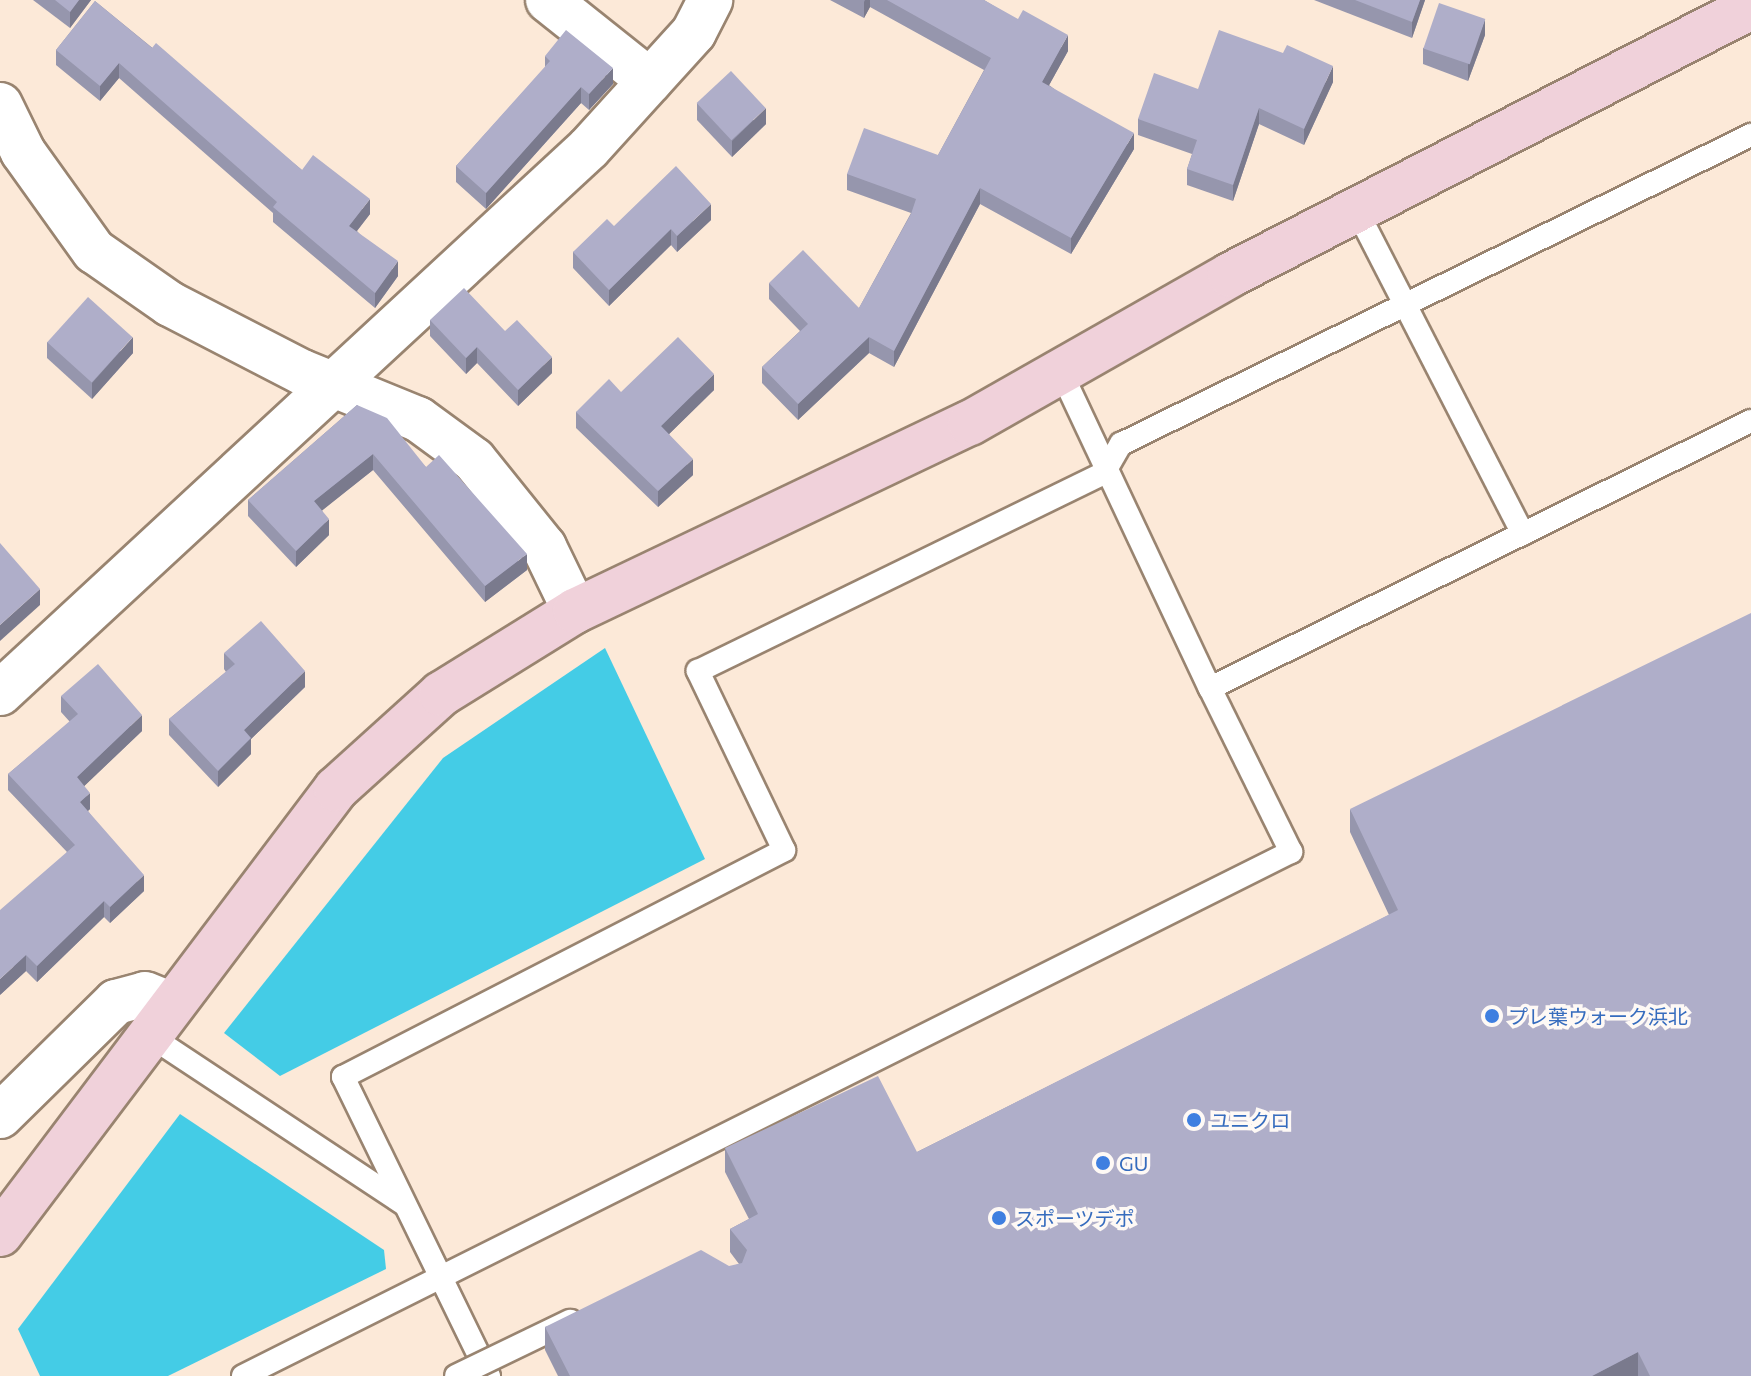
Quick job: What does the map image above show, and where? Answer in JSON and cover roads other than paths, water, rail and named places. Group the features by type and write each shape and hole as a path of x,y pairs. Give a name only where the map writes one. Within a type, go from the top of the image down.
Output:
{"street":[{"path":"548,0 650,81"},
{"path":"0,693 589,148 694,32 710,0"},
{"path":"0,1234 336,789 441,694 575,611 970,423 1356,209 1751,7"},
{"path":"0,105 23,152 94,251 170,304 335,386 418,419 474,460 544,547 575,611"},
{"path":"0,1116 116,1002 145,994 161,1021"}],"lane":[{"path":"489,1376 343,1077 784,850 698,671 1104,473 1121,444 1751,135"},
{"path":"1356,209 1523,534"},
{"path":"243,1376 1291,852 1104,473 1061,372"},
{"path":"1210,688 1751,421"},
{"path":"161,1021 405,1205"},
{"path":"456,1376 599,1307"}],"water":[{"path":"605,648 705,859 280,1076 224,1033 443,758"},
{"path":"180,1114 384,1250 386,1269 168,1376 40,1376 18,1329"}],"place":[{"name":"プレ葉ウォーク浜北","path":"1492,1016"},
{"name":"ユニクロ","path":"1194,1120"},
{"name":"GU","path":"1103,1163"},
{"name":"スポーツデポ","path":"999,1218"}]}
